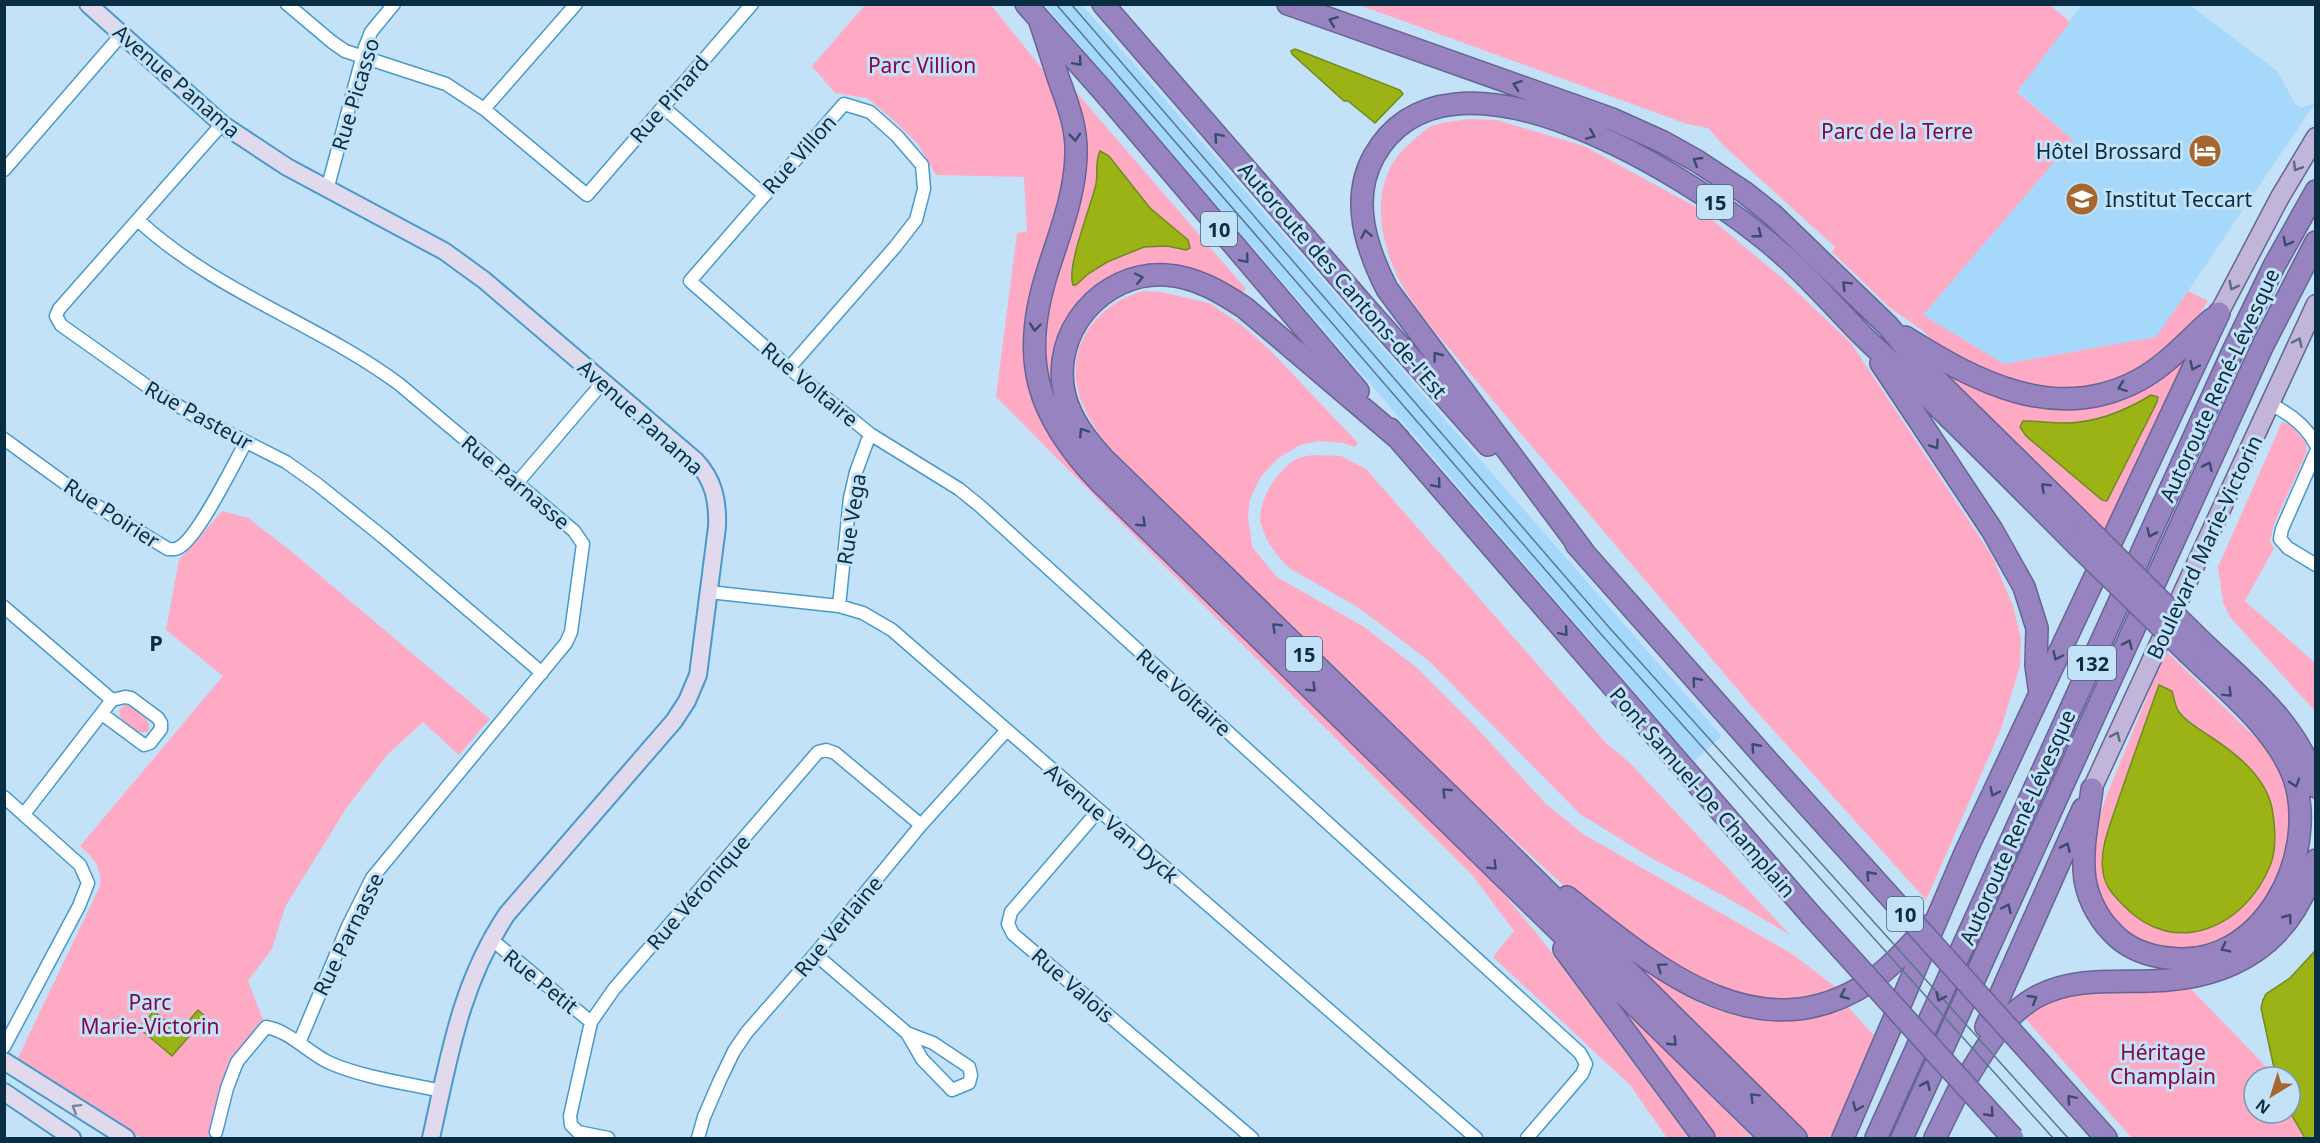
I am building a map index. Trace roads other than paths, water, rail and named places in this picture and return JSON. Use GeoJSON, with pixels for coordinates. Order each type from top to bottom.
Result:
{"type":"FeatureCollection","features":[{"type":"Feature","properties":{"kind":"highway","name":"Autoroute des Cantons-de-l'Est"},"geometry":{"type":"LineString","coordinates":[[1103,4],[1366,308],[1585,554]]}},
{"type":"Feature","properties":{"kind":"highway"},"geometry":{"type":"LineString","coordinates":[[1288,4],[1612,119],[1682,152],[1737,187],[1773,215],[1888,326],[1918,362],[2083,537],[2193,646],[2284,724],[2307,762],[2316,787]]}},
{"type":"Feature","properties":{"kind":"highway","name":"10"},"geometry":{"type":"LineString","coordinates":[[1033,12],[1122,113],[1399,439]]}},
{"type":"Feature","properties":{"kind":"highway"},"geometry":{"type":"LineString","coordinates":[[1033,12],[1071,110],[1076,147],[1072,192],[1044,283],[1035,326],[1036,372],[1051,419],[1072,451],[1100,482],[1771,1138]]}},
{"type":"Feature","properties":{"kind":"highway","name":"15"},"geometry":{"type":"LineString","coordinates":[[1585,554],[1387,289],[1373,262],[1366,241],[1363,220],[1362,199],[1365,179],[1371,162],[1381,145],[1402,124],[1440,105],[1481,102],[1526,111],[1611,143],[1689,185],[1738,219],[1807,276],[1862,335]]}},
{"type":"Feature","properties":{"kind":"highway","name":"Autoroute René-Lévesque"},"geometry":{"type":"LineString","coordinates":[[1876,1138],[2237,341],[2269,275],[2316,191]]}},
{"type":"Feature","properties":{"kind":"highway","name":"Autoroute René-Lévesque"},"geometry":{"type":"LineString","coordinates":[[1902,1138],[2259,355],[2316,242]]}},
{"type":"Feature","properties":{"kind":"highway","name":"15"},"geometry":{"type":"LineString","coordinates":[[1399,439],[1245,308],[1219,291],[1190,279],[1148,276],[1116,286],[1102,294],[1085,310],[1072,330],[1067,345],[1062,370],[1065,395],[1075,421],[1094,448],[1488,833]]}},
{"type":"Feature","properties":{"kind":"highway"},"geometry":{"type":"LineString","coordinates":[[1888,326],[1939,358],[1991,384],[2025,394],[2070,398],[2100,394],[2138,381],[2172,357],[2220,313]]}},
{"type":"Feature","properties":{"kind":"highway"},"geometry":{"type":"LineString","coordinates":[[1843,1138],[1936,917],[2220,313]]}},
{"type":"Feature","properties":{"kind":"highway"},"geometry":{"type":"LineString","coordinates":[[1862,335],[2083,537]]}},
{"type":"Feature","properties":{"kind":"highway"},"geometry":{"type":"LineString","coordinates":[[1862,335],[1997,537],[2024,587],[2037,628],[2036,665],[2040,694]]}},
{"type":"Feature","properties":{"kind":"highway","name":"Pont Samuel-De Champlain"},"geometry":{"type":"LineString","coordinates":[[1399,439],[1876,989],[2013,1138]]}},
{"type":"Feature","properties":{"kind":"highway","name":"10"},"geometry":{"type":"LineString","coordinates":[[1585,554],[1735,725],[2106,1138]]}},
{"type":"Feature","properties":{"kind":"highway"},"geometry":{"type":"LineString","coordinates":[[2092,789],[2084,854],[2088,889],[2094,907],[2103,922],[2128,945],[2150,955],[2166,958],[2203,956],[2240,940],[2256,927],[2274,906],[2289,880],[2299,850],[2301,815],[2294,779],[2282,754],[2267,733],[2193,646]]}},
{"type":"Feature","properties":{"kind":"highway"},"geometry":{"type":"LineString","coordinates":[[1935,1138],[1958,1093],[2092,789]]}},
{"type":"Feature","properties":{"kind":"highway"},"geometry":{"type":"LineString","coordinates":[[1488,833],[1602,925],[1664,969],[1710,995],[1753,1008],[1798,1009],[1823,1004],[1844,996],[1883,972],[1936,917]]}},
{"type":"Feature","properties":{"kind":"highway"},"geometry":{"type":"LineString","coordinates":[[1488,833],[1796,1138]]}},
{"type":"Feature","properties":{"kind":"highway"},"geometry":{"type":"LineString","coordinates":[[1958,1093],[2010,1016],[2027,1002],[2045,992],[2070,984],[2089,982],[2193,978],[2229,966],[2255,952],[2277,932],[2295,910],[2316,861]]}},
{"type":"Feature","properties":{"kind":"highway"},"geometry":{"type":"LineString","coordinates":[[1531,905],[1704,1138]]}},
{"type":"Feature","properties":{"kind":"main road"},"geometry":{"type":"LineString","coordinates":[[2220,313],[2280,197],[2316,137]]}},
{"type":"Feature","properties":{"kind":"main road","name":"Boulevard Marie-Victorin"},"geometry":{"type":"LineString","coordinates":[[2092,789],[2315,305]]}},
{"type":"Feature","properties":{"kind":"street","name":"Avenue Panama"},"geometry":{"type":"LineString","coordinates":[[88,4],[222,124],[287,167],[327,190],[444,251],[484,280],[683,449],[706,472],[718,505],[698,675],[687,701],[674,721],[507,915],[491,939],[468,989],[431,1138]]}},
{"type":"Feature","properties":{"kind":"street"},"geometry":{"type":"LineString","coordinates":[[287,4],[345,51],[446,84],[484,109],[576,4]]}},
{"type":"Feature","properties":{"kind":"street","name":"Rue Picasso"},"geometry":{"type":"LineString","coordinates":[[327,190],[362,56],[371,32],[394,4]]}},
{"type":"Feature","properties":{"kind":"street","name":"Rue Pinard"},"geometry":{"type":"LineString","coordinates":[[484,109],[587,195],[752,4]]}},
{"type":"Feature","properties":{"kind":"street"},"geometry":{"type":"LineString","coordinates":[[4,170],[122,34]]}},
{"type":"Feature","properties":{"kind":"street","name":"Rue Villon"},"geometry":{"type":"LineString","coordinates":[[690,280],[844,104],[870,112],[897,136],[922,165],[924,189],[916,220],[789,368]]}},
{"type":"Feature","properties":{"kind":"street"},"geometry":{"type":"LineString","coordinates":[[663,107],[763,194]]}},
{"type":"Feature","properties":{"kind":"street","name":"Rue Pasteur"},"geometry":{"type":"LineString","coordinates":[[222,124],[139,221],[59,309],[56,316],[61,325],[120,369],[195,416],[286,462],[317,484],[383,537],[542,673]]}},
{"type":"Feature","properties":{"kind":"street","name":"Rue Parnasse"},"geometry":{"type":"LineString","coordinates":[[139,221],[186,258],[251,299],[372,364],[574,531],[583,544],[571,632],[566,643],[372,878],[348,926],[299,1042]]}},
{"type":"Feature","properties":{"kind":"street","name":"Rue Voltaire"},"geometry":{"type":"LineString","coordinates":[[690,280],[789,368],[870,434],[959,489],[980,506],[1580,1053],[1586,1064],[1582,1074],[1527,1138]]}},
{"type":"Feature","properties":{"kind":"street"},"geometry":{"type":"LineString","coordinates":[[517,483],[604,381]]}},
{"type":"Feature","properties":{"kind":"street"},"geometry":{"type":"LineString","coordinates":[[2270,404],[2296,420],[2307,430],[2316,445]]}},
{"type":"Feature","properties":{"kind":"street","name":"Rue Vega"},"geometry":{"type":"LineString","coordinates":[[839,606],[850,498],[856,472],[870,434]]}},
{"type":"Feature","properties":{"kind":"street","name":"Rue Poirier"},"geometry":{"type":"LineString","coordinates":[[4,439],[93,503],[168,549],[178,548],[190,536],[206,513],[246,442]]}},
{"type":"Feature","properties":{"kind":"street"},"geometry":{"type":"LineString","coordinates":[[2316,452],[2280,535],[2280,539],[2288,548],[2316,565]]}},
{"type":"Feature","properties":{"kind":"street","name":"Avenue Van Dyck"},"geometry":{"type":"LineString","coordinates":[[709,592],[839,606],[863,613],[892,630],[1476,1138]]}},
{"type":"Feature","properties":{"kind":"street"},"geometry":{"type":"LineString","coordinates":[[4,608],[112,700]]}},
{"type":"Feature","properties":{"kind":"street"},"geometry":{"type":"LineString","coordinates":[[24,814],[112,700],[131,698],[158,718],[161,723],[160,729],[150,743],[144,745],[102,714]]}},
{"type":"Feature","properties":{"kind":"street","name":"Rue Verlaine"},"geometry":{"type":"LineString","coordinates":[[698,1138],[704,1116],[734,1051],[747,1032],[815,954],[921,825],[1006,731]]}},
{"type":"Feature","properties":{"kind":"street","name":"Rue Véronique"},"geometry":{"type":"LineString","coordinates":[[608,1138],[578,1132],[571,1125],[570,1116],[591,1022],[614,989],[819,752],[826,750],[836,753],[921,825]]}},
{"type":"Feature","properties":{"kind":"street"},"geometry":{"type":"LineString","coordinates":[[4,797],[80,865],[88,883],[79,906],[11,1038],[4,1047]]}},
{"type":"Feature","properties":{"kind":"street","name":"Rue Valois"},"geometry":{"type":"LineString","coordinates":[[1098,811],[1011,912],[1008,924],[1013,934],[1252,1138]]}},
{"type":"Feature","properties":{"kind":"street","name":"Rue Petit"},"geometry":{"type":"LineString","coordinates":[[491,939],[591,1022]]}},
{"type":"Feature","properties":{"kind":"street"},"geometry":{"type":"LineString","coordinates":[[815,954],[908,1033],[933,1043],[969,1066],[971,1075],[969,1083],[952,1090],[922,1059],[908,1033]]}},
{"type":"Feature","properties":{"kind":"street"},"geometry":{"type":"LineString","coordinates":[[216,1132],[227,1088],[237,1062],[266,1027],[273,1028],[299,1042],[329,1062],[354,1072],[442,1091]]}},
{"type":"Feature","properties":{"kind":"street"},"geometry":{"type":"LineString","coordinates":[[4,1061],[126,1138]]}},
{"type":"Feature","properties":{"kind":"street"},"geometry":{"type":"LineString","coordinates":[[4,1092],[72,1138]]}},
{"type":"Feature","properties":{"kind":"tram line"},"geometry":{"type":"LineString","coordinates":[[1056,4],[1600,633],[2053,1138]]}},
{"type":"Feature","properties":{"kind":"tram line"},"geometry":{"type":"LineString","coordinates":[[1071,4],[1607,625],[2068,1138]]}},
{"type":"Feature","properties":{"kind":"place","name":"Hôtel Brossard"},"geometry":{"type":"Point","coordinates":[2205,151]}},
{"type":"Feature","properties":{"kind":"place","name":"Institut Teccart"},"geometry":{"type":"Point","coordinates":[2082,199]}},
{"type":"Feature","properties":{"kind":"district","name":"P"},"geometry":{"type":"Point","coordinates":[156,642]}},
{"type":"Feature","properties":{"kind":"park label","name":"Parc Villion"},"geometry":{"type":"Point","coordinates":[922,65]}},
{"type":"Feature","properties":{"kind":"park label","name":"Parc de la Terre"},"geometry":{"type":"Point","coordinates":[1897,131]}},
{"type":"Feature","properties":{"kind":"park label","name":"Parc Marie-Victorin"},"geometry":{"type":"Point","coordinates":[150,1014]}},
{"type":"Feature","properties":{"kind":"park label","name":"Héritage Champlain"},"geometry":{"type":"Point","coordinates":[2163,1064]}}]}
